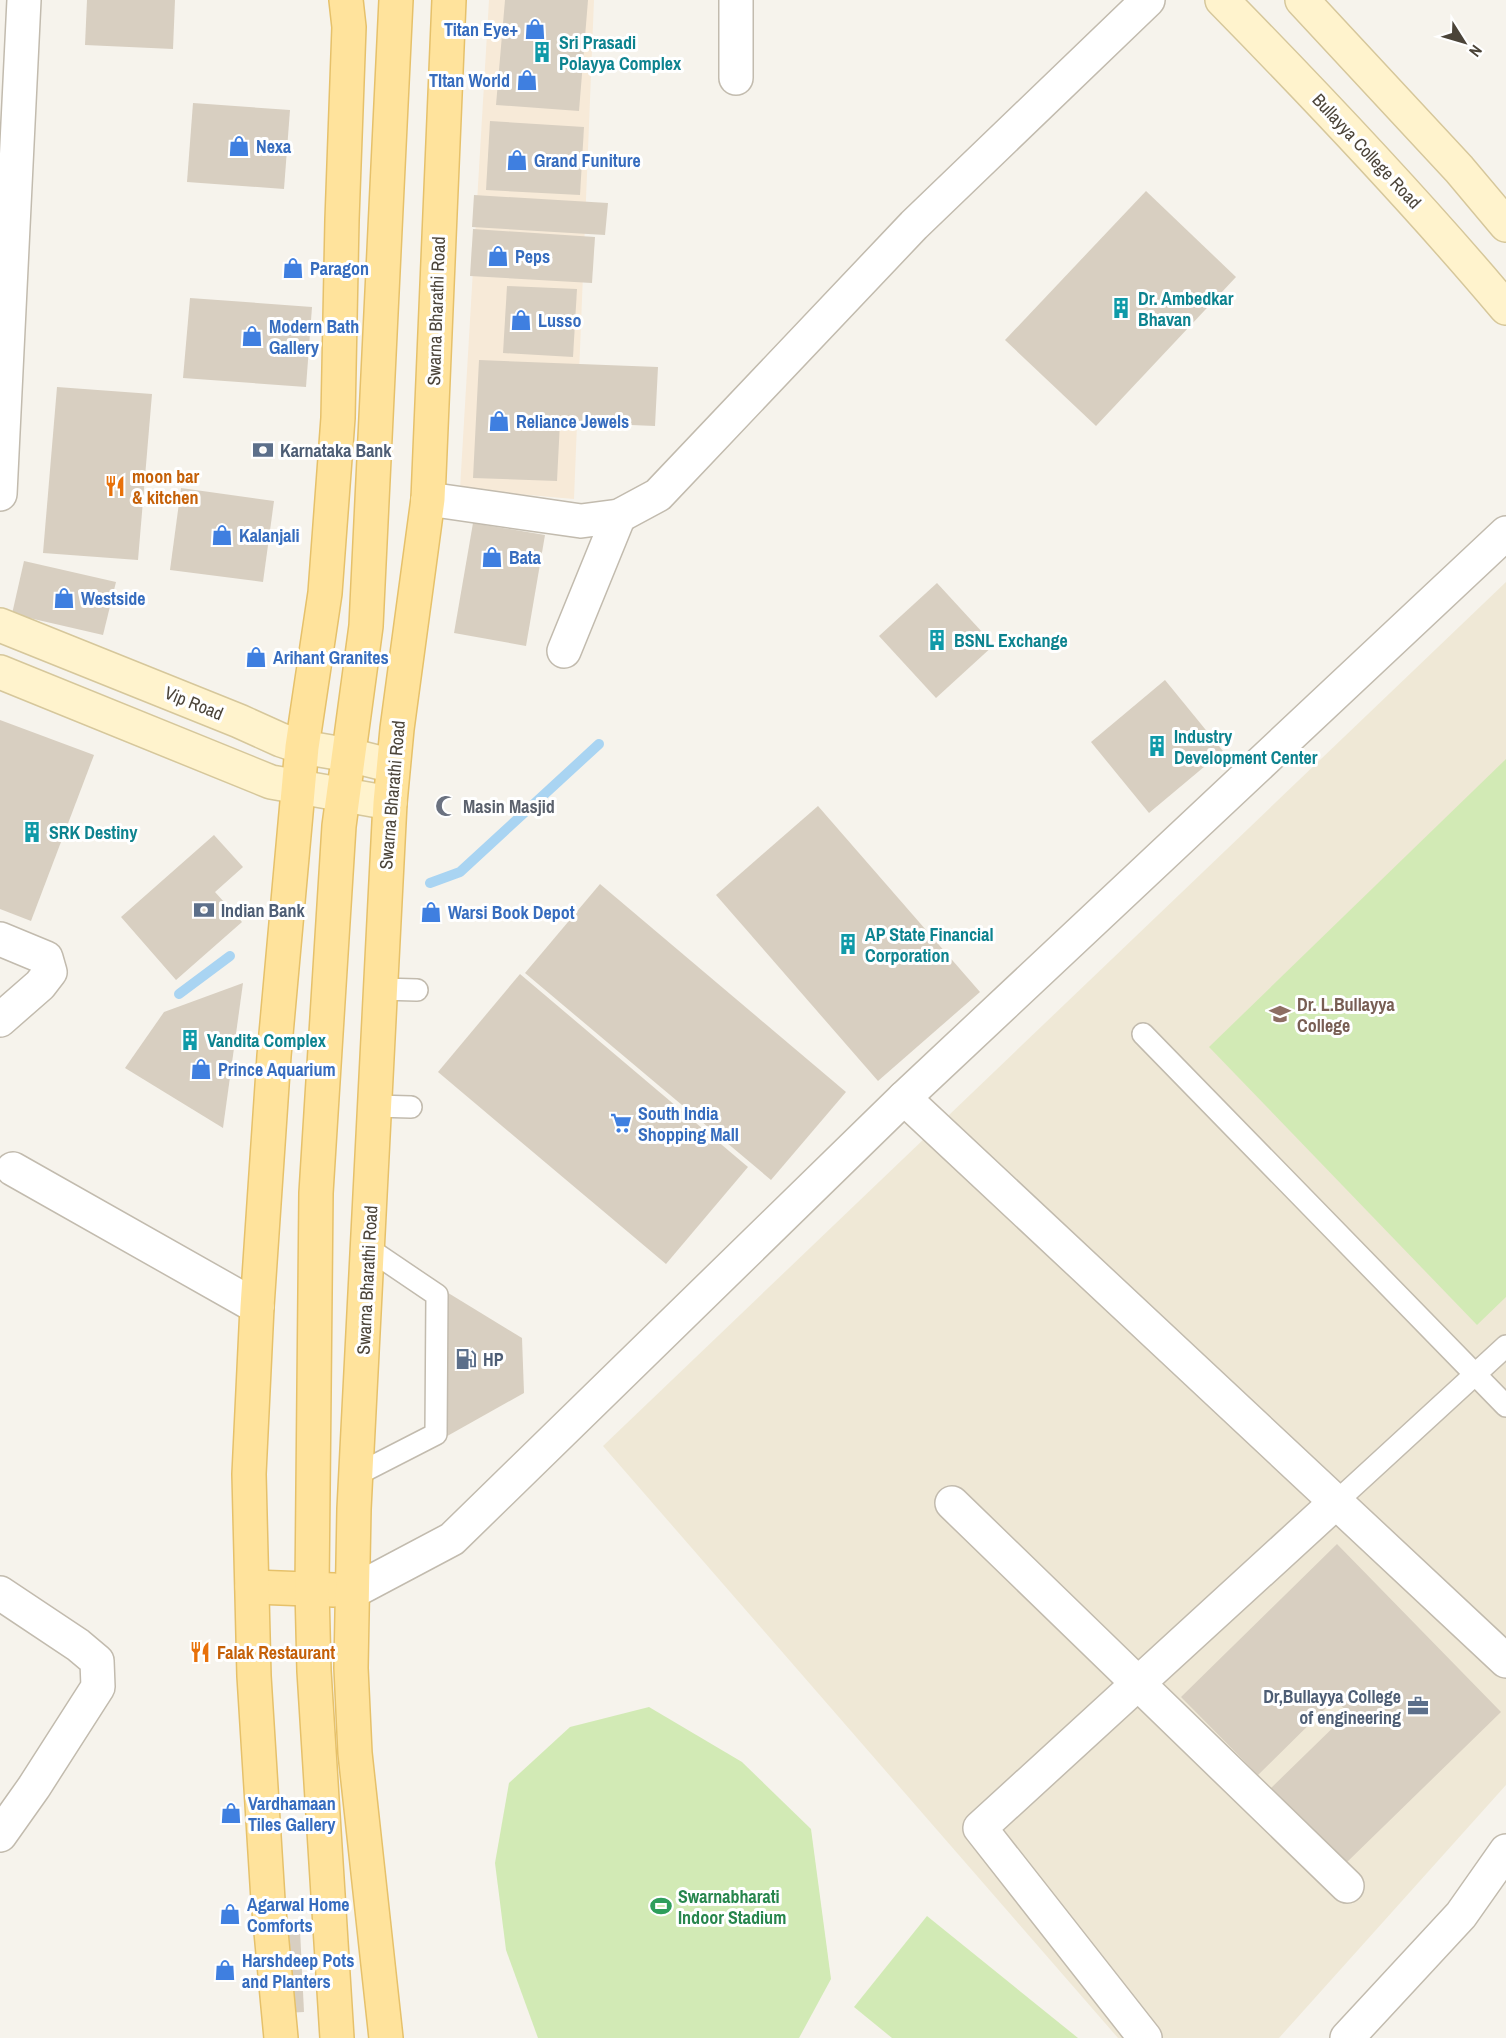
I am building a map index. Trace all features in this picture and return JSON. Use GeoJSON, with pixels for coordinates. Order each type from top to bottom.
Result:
{"type":"FeatureCollection","features":[{"type":"Feature","properties":{"kind":"main road"},"geometry":{"type":"LineString","coordinates":[[281,2038],[268,1900],[254,1668],[249,1474],[257,1307],[274,1056],[302,747],[325,593],[338,418],[349,27],[346,0]]}},
{"type":"Feature","properties":{"kind":"main road"},"geometry":{"type":"LineString","coordinates":[[337,2038],[314,1671],[312,1589],[316,1194],[339,826],[366,626],[396,0]]}},
{"type":"Feature","properties":{"kind":"main road","name":"Swarna Bharathi Road"},"geometry":{"type":"LineString","coordinates":[[386,2038],[355,1753],[351,1668],[356,1475],[390,803],[428,499],[449,0]]}},
{"type":"Feature","properties":{"kind":"main road","name":"Bullayya College Road"},"geometry":{"type":"LineString","coordinates":[[1222,0],[1415,202],[1506,308]]}},
{"type":"Feature","properties":{"kind":"main road"},"geometry":{"type":"LineString","coordinates":[[1302,0],[1459,169],[1506,225]]}},
{"type":"Feature","properties":{"kind":"main road","name":"Vip Road"},"geometry":{"type":"LineString","coordinates":[[0,625],[281,740],[302,747],[393,766]]}},
{"type":"Feature","properties":{"kind":"main road"},"geometry":{"type":"LineString","coordinates":[[0,672],[271,782],[390,803]]}},
{"type":"Feature","properties":{"kind":"main road"},"geometry":{"type":"LineString","coordinates":[[252,1587],[354,1591]]}},
{"type":"Feature","properties":{"kind":"street"},"geometry":{"type":"LineString","coordinates":[[0,494],[7,215],[24,0]]}},
{"type":"Feature","properties":{"kind":"street"},"geometry":{"type":"LineString","coordinates":[[736,0],[736,78]]}},
{"type":"Feature","properties":{"kind":"street"},"geometry":{"type":"LineString","coordinates":[[428,499],[581,521],[619,516],[658,495],[914,225],[1148,0]]}},
{"type":"Feature","properties":{"kind":"street"},"geometry":{"type":"LineString","coordinates":[[564,651],[619,516]]}},
{"type":"Feature","properties":{"kind":"street"},"geometry":{"type":"LineString","coordinates":[[354,1591],[452,1539],[904,1098],[1506,533]]}},
{"type":"Feature","properties":{"kind":"street"},"geometry":{"type":"LineString","coordinates":[[0,939],[46,958],[50,972],[40,985],[0,1020]]}},
{"type":"Feature","properties":{"kind":"street"},"geometry":{"type":"LineString","coordinates":[[904,1098],[1506,1661]]}},
{"type":"Feature","properties":{"kind":"street"},"geometry":{"type":"LineString","coordinates":[[13,1169],[257,1307]]}},
{"type":"Feature","properties":{"kind":"street"},"geometry":{"type":"LineString","coordinates":[[952,1503],[1347,1886]]}},
{"type":"Feature","properties":{"kind":"street"},"geometry":{"type":"LineString","coordinates":[[1145,2038],[980,1828],[1335,1503]]}},
{"type":"Feature","properties":{"kind":"street"},"geometry":{"type":"LineString","coordinates":[[0,1593],[78,1645],[97,1661],[98,1687],[34,1787],[0,1835]]}},
{"type":"Feature","properties":{"kind":"street"},"geometry":{"type":"LineString","coordinates":[[1347,2038],[1461,1915],[1506,1851]]}},
{"type":"Feature","properties":{"kind":"lane"},"geometry":{"type":"LineString","coordinates":[[381,989],[417,990]]}},
{"type":"Feature","properties":{"kind":"lane"},"geometry":{"type":"LineString","coordinates":[[1143,1034],[1506,1406]]}},
{"type":"Feature","properties":{"kind":"lane"},"geometry":{"type":"LineString","coordinates":[[375,1106],[411,1107]]}},
{"type":"Feature","properties":{"kind":"lane"},"geometry":{"type":"LineString","coordinates":[[356,1475],[436,1434],[437,1295],[369,1249]]}},
{"type":"Feature","properties":{"kind":"lane"},"geometry":{"type":"LineString","coordinates":[[1335,1503],[1506,1346]]}},
{"type":"Feature","properties":{"kind":"shaded area"},"geometry":{"type":"Polygon","coordinates":[[[489,0],[594,0],[574,499],[460,489],[489,0]]]}},
{"type":"Feature","properties":{"kind":"shaded area","name":"Dr. L.Bullayya College"},"geometry":{"type":"Polygon","coordinates":[[[1506,582],[1506,1785],[1279,2038],[1118,2038],[603,1446],[1506,582]]]}},
{"type":"Feature","properties":{"kind":"green space"},"geometry":{"type":"Polygon","coordinates":[[[1506,759],[1506,1297],[1477,1325],[1209,1047],[1506,759]]]}},
{"type":"Feature","properties":{"kind":"green space","name":"Swarnabharati Indoor Stadium"},"geometry":{"type":"Polygon","coordinates":[[[649,1707],[742,1762],[811,1829],[831,1979],[799,2038],[538,2038],[506,1950],[495,1863],[509,1783],[570,1727],[649,1707]]]}},
{"type":"Feature","properties":{"kind":"green space"},"geometry":{"type":"Polygon","coordinates":[[[927,1916],[1078,2038],[892,2038],[854,2007],[927,1916]]]}},
{"type":"Feature","properties":{"kind":"building"},"geometry":{"type":"Polygon","coordinates":[[[87,0],[175,0],[173,49],[85,45],[87,0]]]}},
{"type":"Feature","properties":{"kind":"building","name":"Sri Prasadi Polayya Complex"},"geometry":{"type":"Polygon","coordinates":[[[505,0],[588,0],[579,111],[496,105],[505,0]]]}},
{"type":"Feature","properties":{"kind":"building","name":"Nexa"},"geometry":{"type":"Polygon","coordinates":[[[193,103],[290,110],[284,189],[187,182],[193,103]]]}},
{"type":"Feature","properties":{"kind":"building"},"geometry":{"type":"Polygon","coordinates":[[[490,121],[584,127],[580,195],[486,190],[490,121]]]}},
{"type":"Feature","properties":{"kind":"building","name":"Dr. Ambedkar Bhavan"},"geometry":{"type":"Polygon","coordinates":[[[1146,191],[1236,277],[1096,426],[1005,340],[1146,191]]]}},
{"type":"Feature","properties":{"kind":"building"},"geometry":{"type":"Polygon","coordinates":[[[474,195],[608,203],[605,235],[472,227],[474,195]]]}},
{"type":"Feature","properties":{"kind":"building"},"geometry":{"type":"Polygon","coordinates":[[[473,229],[595,237],[592,283],[470,276],[473,229]]]}},
{"type":"Feature","properties":{"kind":"building"},"geometry":{"type":"Polygon","coordinates":[[[507,286],[577,289],[573,357],[503,353],[507,286]]]}},
{"type":"Feature","properties":{"kind":"building"},"geometry":{"type":"Polygon","coordinates":[[[190,298],[312,307],[306,387],[183,378],[190,298]]]}},
{"type":"Feature","properties":{"kind":"building"},"geometry":{"type":"Polygon","coordinates":[[[479,360],[658,367],[655,426],[560,422],[557,481],[473,478],[479,360]]]}},
{"type":"Feature","properties":{"kind":"building"},"geometry":{"type":"Polygon","coordinates":[[[57,387],[152,394],[138,560],[43,553],[57,387]]]}},
{"type":"Feature","properties":{"kind":"building","name":"Kalanjali"},"geometry":{"type":"Polygon","coordinates":[[[181,488],[274,501],[263,582],[170,570],[181,488]]]}},
{"type":"Feature","properties":{"kind":"building"},"geometry":{"type":"Polygon","coordinates":[[[473,523],[545,535],[526,646],[454,633],[473,523]]]}},
{"type":"Feature","properties":{"kind":"building","name":"Westside"},"geometry":{"type":"Polygon","coordinates":[[[24,561],[116,582],[103,635],[12,614],[24,561]]]}},
{"type":"Feature","properties":{"kind":"building","name":"BSNL Exchange"},"geometry":{"type":"Polygon","coordinates":[[[937,583],[994,645],[936,698],[879,636],[937,583]]]}},
{"type":"Feature","properties":{"kind":"building","name":"Industry Development Center"},"geometry":{"type":"Polygon","coordinates":[[[1165,680],[1223,751],[1149,813],[1091,742],[1165,680]]]}},
{"type":"Feature","properties":{"kind":"building","name":"SRK Destiny"},"geometry":{"type":"Polygon","coordinates":[[[0,720],[94,755],[31,921],[0,909],[0,720]]]}},
{"type":"Feature","properties":{"kind":"building","name":"AP State Financial Corporation"},"geometry":{"type":"Polygon","coordinates":[[[818,806],[980,992],[878,1081],[716,895],[818,806]]]}},
{"type":"Feature","properties":{"kind":"building"},"geometry":{"type":"Polygon","coordinates":[[[214,835],[243,867],[215,892],[242,922],[176,980],[121,917],[214,835]]]}},
{"type":"Feature","properties":{"kind":"building"},"geometry":{"type":"Polygon","coordinates":[[[600,884],[846,1092],[771,1180],[525,973],[600,884]]]}},
{"type":"Feature","properties":{"kind":"building"},"geometry":{"type":"Polygon","coordinates":[[[520,974],[748,1167],[666,1264],[438,1072],[520,974]]]}},
{"type":"Feature","properties":{"kind":"building","name":"Vandita Complex"},"geometry":{"type":"Polygon","coordinates":[[[243,983],[223,1128],[125,1068],[164,1012],[243,983]]]}},
{"type":"Feature","properties":{"kind":"building"},"geometry":{"type":"Polygon","coordinates":[[[427,1280],[522,1338],[524,1393],[426,1448],[427,1280]]]}},
{"type":"Feature","properties":{"kind":"building","name":"Dr,Bullayya College of engineering"},"geometry":{"type":"Polygon","coordinates":[[[1337,1544],[1501,1712],[1344,1865],[1270,1789],[1348,1713],[1335,1699],[1258,1775],[1181,1697],[1337,1544]]]}},
{"type":"Feature","properties":{"kind":"building"},"geometry":{"type":"Polygon","coordinates":[[[300,1930],[304,2012],[285,2013],[281,1931],[300,1930]]]}},
{"type":"Feature","properties":{"kind":"waterway"},"geometry":{"type":"LineString","coordinates":[[430,883],[460,872],[599,744]]}},
{"type":"Feature","properties":{"kind":"waterway"},"geometry":{"type":"LineString","coordinates":[[179,994],[230,956]]}},
{"type":"Feature","properties":{"kind":"place","name":"Titan Eye+"},"geometry":{"type":"Point","coordinates":[535,29]}},
{"type":"Feature","properties":{"kind":"place","name":"Sri Prasadi Polayya Complex"},"geometry":{"type":"Point","coordinates":[542,52]}},
{"type":"Feature","properties":{"kind":"place","name":"TItan World"},"geometry":{"type":"Point","coordinates":[527,80]}},
{"type":"Feature","properties":{"kind":"place","name":"Nexa"},"geometry":{"type":"Point","coordinates":[239,146]}},
{"type":"Feature","properties":{"kind":"place","name":"Grand Funiture"},"geometry":{"type":"Point","coordinates":[517,160]}},
{"type":"Feature","properties":{"kind":"place","name":"Peps"},"geometry":{"type":"Point","coordinates":[498,256]}},
{"type":"Feature","properties":{"kind":"place","name":"Paragon"},"geometry":{"type":"Point","coordinates":[293,268]}},
{"type":"Feature","properties":{"kind":"place","name":"Dr. Ambedkar Bhavan"},"geometry":{"type":"Point","coordinates":[1121,308]}},
{"type":"Feature","properties":{"kind":"place","name":"Lusso"},"geometry":{"type":"Point","coordinates":[521,320]}},
{"type":"Feature","properties":{"kind":"place","name":"Modern Bath Gallery"},"geometry":{"type":"Point","coordinates":[252,336]}},
{"type":"Feature","properties":{"kind":"place","name":"Reliance Jewels"},"geometry":{"type":"Point","coordinates":[499,421]}},
{"type":"Feature","properties":{"kind":"place","name":"Karnataka Bank"},"geometry":{"type":"Point","coordinates":[263,450]}},
{"type":"Feature","properties":{"kind":"place","name":"moon bar & kitchen"},"geometry":{"type":"Point","coordinates":[115,486]}},
{"type":"Feature","properties":{"kind":"place","name":"Kalanjali"},"geometry":{"type":"Point","coordinates":[222,535]}},
{"type":"Feature","properties":{"kind":"place","name":"Bata"},"geometry":{"type":"Point","coordinates":[492,557]}},
{"type":"Feature","properties":{"kind":"place","name":"Westside"},"geometry":{"type":"Point","coordinates":[64,598]}},
{"type":"Feature","properties":{"kind":"place","name":"BSNL Exchange"},"geometry":{"type":"Point","coordinates":[937,640]}},
{"type":"Feature","properties":{"kind":"place","name":"Arihant Granites"},"geometry":{"type":"Point","coordinates":[256,657]}},
{"type":"Feature","properties":{"kind":"place","name":"Industry Development Center"},"geometry":{"type":"Point","coordinates":[1157,746]}},
{"type":"Feature","properties":{"kind":"place","name":"Masin Masjid"},"geometry":{"type":"Point","coordinates":[446,806]}},
{"type":"Feature","properties":{"kind":"place","name":"SRK Destiny"},"geometry":{"type":"Point","coordinates":[32,832]}},
{"type":"Feature","properties":{"kind":"place","name":"Indian Bank"},"geometry":{"type":"Point","coordinates":[204,910]}},
{"type":"Feature","properties":{"kind":"place","name":"Warsi Book Depot"},"geometry":{"type":"Point","coordinates":[431,912]}},
{"type":"Feature","properties":{"kind":"place","name":"AP State Financial Corporation"},"geometry":{"type":"Point","coordinates":[848,944]}},
{"type":"Feature","properties":{"kind":"place","name":"Dr. L.Bullayya College"},"geometry":{"type":"Point","coordinates":[1280,1014]}},
{"type":"Feature","properties":{"kind":"place","name":"Vandita Complex"},"geometry":{"type":"Point","coordinates":[190,1040]}},
{"type":"Feature","properties":{"kind":"place","name":"Prince Aquarium"},"geometry":{"type":"Point","coordinates":[201,1069]}},
{"type":"Feature","properties":{"kind":"place","name":"South India Shopping Mall"},"geometry":{"type":"Point","coordinates":[621,1123]}},
{"type":"Feature","properties":{"kind":"place","name":"HP"},"geometry":{"type":"Point","coordinates":[466,1359]}},
{"type":"Feature","properties":{"kind":"place","name":"Falak Restaurant"},"geometry":{"type":"Point","coordinates":[200,1652]}},
{"type":"Feature","properties":{"kind":"place","name":"Dr,Bullayya College of engineering"},"geometry":{"type":"Point","coordinates":[1418,1706]}},
{"type":"Feature","properties":{"kind":"place","name":"Vardhamaan Tiles Gallery"},"geometry":{"type":"Point","coordinates":[231,1813]}},
{"type":"Feature","properties":{"kind":"place","name":"Swarnabharati Indoor Stadium"},"geometry":{"type":"Point","coordinates":[661,1906]}},
{"type":"Feature","properties":{"kind":"place","name":"Agarwal Home Comforts"},"geometry":{"type":"Point","coordinates":[230,1914]}},
{"type":"Feature","properties":{"kind":"place","name":"Harshdeep Pots and Planters"},"geometry":{"type":"Point","coordinates":[225,1970]}}]}
